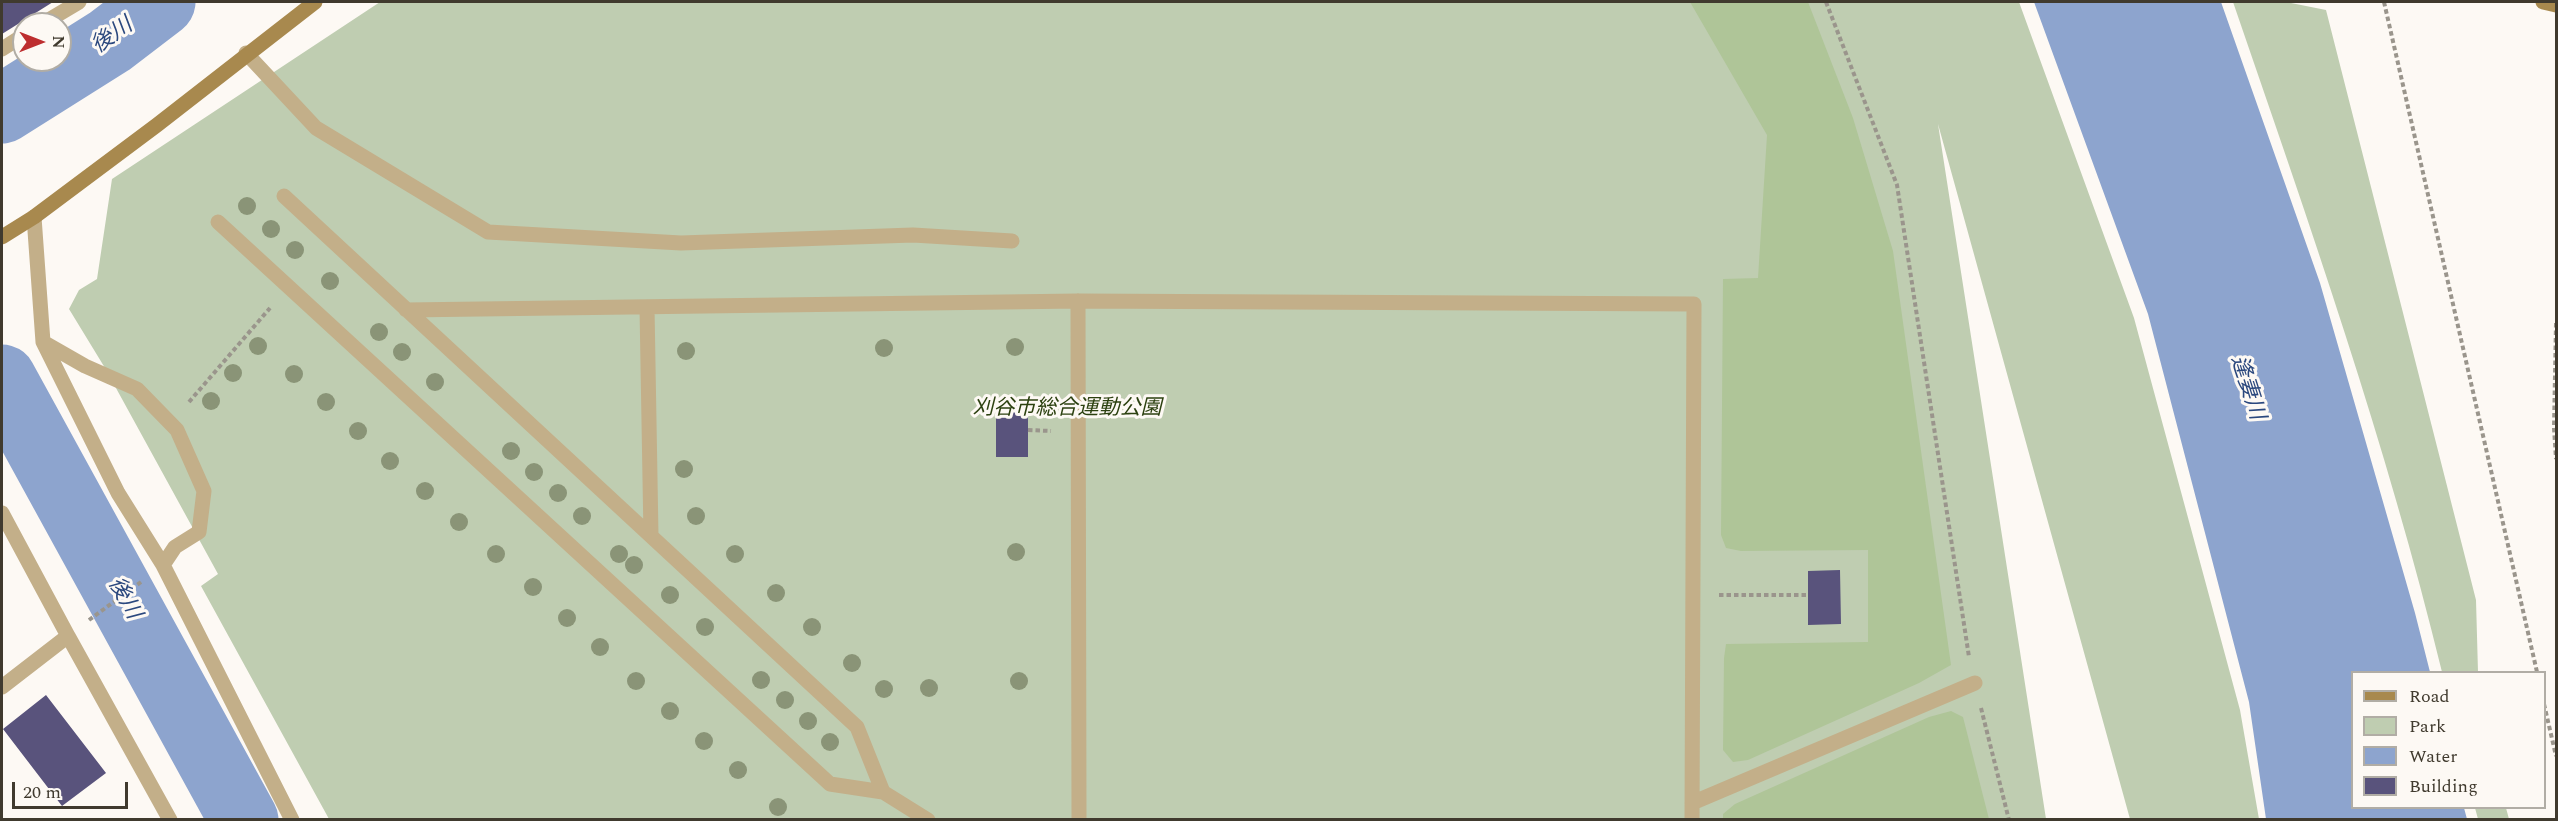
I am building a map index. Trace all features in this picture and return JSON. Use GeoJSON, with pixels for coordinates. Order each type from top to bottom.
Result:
{"type":"FeatureCollection","features":[{"type":"Feature","properties":{"kind":"street"},"geometry":{"type":"LineString","coordinates":[[62,12],[79,2]]}},
{"type":"Feature","properties":{"kind":"street"},"geometry":{"type":"LineString","coordinates":[[2,237],[34,217],[157,125],[246,53],[315,2]]}},
{"type":"Feature","properties":{"kind":"street"},"geometry":{"type":"LineString","coordinates":[[2543,2],[2556,5]]}},
{"type":"Feature","properties":{"kind":"street"},"geometry":{"type":"LineString","coordinates":[[246,53],[316,128],[488,232],[681,243],[913,235],[1012,241]]}},
{"type":"Feature","properties":{"kind":"street"},"geometry":{"type":"LineString","coordinates":[[284,196],[857,727],[883,792]]}},
{"type":"Feature","properties":{"kind":"street"},"geometry":{"type":"LineString","coordinates":[[34,217],[43,342],[118,493],[163,565],[292,819]]}},
{"type":"Feature","properties":{"kind":"street"},"geometry":{"type":"LineString","coordinates":[[218,222],[830,784],[883,792],[928,819]]}},
{"type":"Feature","properties":{"kind":"street"},"geometry":{"type":"LineString","coordinates":[[406,310],[1078,301],[1694,304],[1692,819]]}},
{"type":"Feature","properties":{"kind":"street"},"geometry":{"type":"LineString","coordinates":[[1078,301],[1079,819]]}},
{"type":"Feature","properties":{"kind":"street"},"geometry":{"type":"LineString","coordinates":[[647,307],[651,536]]}},
{"type":"Feature","properties":{"kind":"street"},"geometry":{"type":"LineString","coordinates":[[43,342],[85,366],[136,389],[177,430],[204,491],[199,532],[175,548],[163,565]]}},
{"type":"Feature","properties":{"kind":"street"},"geometry":{"type":"LineString","coordinates":[[2,513],[170,819]]}},
{"type":"Feature","properties":{"kind":"street"},"geometry":{"type":"LineString","coordinates":[[2,687],[68,636]]}},
{"type":"Feature","properties":{"kind":"street"},"geometry":{"type":"LineString","coordinates":[[1692,803],[1975,683]]}},
{"type":"Feature","properties":{"kind":"path"},"geometry":{"type":"LineString","coordinates":[[1826,2],[1897,185],[1975,683],[2009,819]]}},
{"type":"Feature","properties":{"kind":"path"},"geometry":{"type":"LineString","coordinates":[[2384,2],[2537,671]]}},
{"type":"Feature","properties":{"kind":"path"},"geometry":{"type":"LineString","coordinates":[[184,408],[288,287]]}},
{"type":"Feature","properties":{"kind":"path"},"geometry":{"type":"LineString","coordinates":[[2556,323],[2554,428],[2556,459]]}},
{"type":"Feature","properties":{"kind":"path"},"geometry":{"type":"LineString","coordinates":[[68,636],[163,565]]}},
{"type":"Feature","properties":{"kind":"path"},"geometry":{"type":"LineString","coordinates":[[1693,595],[1808,595]]}},
{"type":"Feature","properties":{"kind":"path"},"geometry":{"type":"LineString","coordinates":[[2546,713],[2556,756]]}},
{"type":"Feature","properties":{"kind":"green space","name":"刈谷市総合運動公園"},"geometry":{"type":"Polygon","coordinates":[[[380,2],[2019,2],[2134,318],[2240,710],[2259,819],[2130,819],[1938,124],[2046,819],[329,819],[201,586],[218,574],[105,368],[69,309],[79,290],[97,279],[112,179],[380,2]]]}},
{"type":"Feature","properties":{"kind":"green space"},"geometry":{"type":"Polygon","coordinates":[[[1690,2],[1808,2],[1853,118],[1893,251],[1951,665],[1919,683],[1748,760],[1733,762],[1723,750],[1726,644],[1868,642],[1868,550],[1741,551],[1726,548],[1721,535],[1723,279],[1758,278],[1767,135],[1690,2]]]}},
{"type":"Feature","properties":{"kind":"green space"},"geometry":{"type":"Polygon","coordinates":[[[2233,2],[2286,2],[2326,10],[2476,600],[2478,671],[2442,671],[2397,503],[2318,251],[2233,2]]]}},
{"type":"Feature","properties":{"kind":"green space"},"geometry":{"type":"Polygon","coordinates":[[[1951,711],[1963,717],[1989,819],[1723,819],[1723,814],[1735,804],[1929,717],[1951,711]]]}},
{"type":"Feature","properties":{"kind":"green space"},"geometry":{"type":"Polygon","coordinates":[[[2475,809],[2506,809],[2509,819],[2478,819],[2475,809]]]}},
{"type":"Feature","properties":{"kind":"water","name":"逢妻川"},"geometry":{"type":"Polygon","coordinates":[[[2034,2],[2221,2],[2320,283],[2430,671],[2351,671],[2351,809],[2464,809],[2467,819],[2266,819],[2249,702],[2148,314],[2034,2]]]}},
{"type":"Feature","properties":{"kind":"building"},"geometry":{"type":"Polygon","coordinates":[[[2,2],[53,2],[37,12],[12,12],[12,28],[2,34],[2,2]]]}},
{"type":"Feature","properties":{"kind":"building"},"geometry":{"type":"Polygon","coordinates":[[[996,401],[1028,401],[1028,457],[996,457],[996,401]]]}},
{"type":"Feature","properties":{"kind":"building"},"geometry":{"type":"Polygon","coordinates":[[[1840,570],[1841,624],[1808,625],[1808,571],[1840,570]]]}},
{"type":"Feature","properties":{"kind":"building"},"geometry":{"type":"Polygon","coordinates":[[[46,695],[106,773],[62,806],[3,729],[46,695]]]}},
{"type":"Feature","properties":{"kind":"waterway","name":"後川"},"geometry":{"type":"LineString","coordinates":[[2,109],[110,41],[161,2]]}},
{"type":"Feature","properties":{"kind":"waterway","name":"後川"},"geometry":{"type":"LineString","coordinates":[[2,379],[244,820]]}}]}
